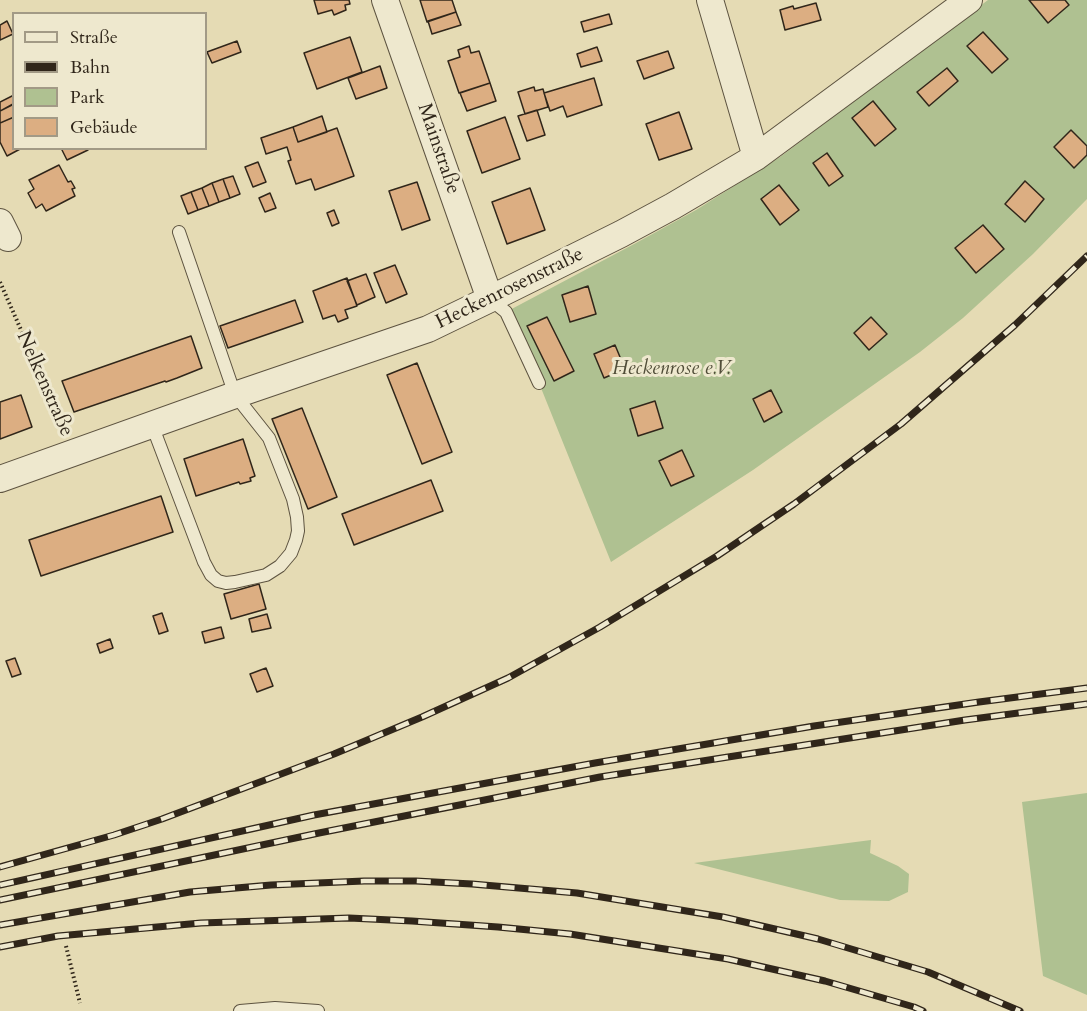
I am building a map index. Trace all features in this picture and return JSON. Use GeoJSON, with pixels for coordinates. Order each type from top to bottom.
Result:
{"type":"FeatureCollection","features":[{"type":"Feature","properties":{"kind":"street","name":"Mainstraße"},"geometry":{"type":"LineString","coordinates":[[385,0],[490,299]]}},
{"type":"Feature","properties":{"kind":"street"},"geometry":{"type":"LineString","coordinates":[[710,0],[756,157]]}},
{"type":"Feature","properties":{"kind":"street","name":"Heckenrosenstraße"},"geometry":{"type":"LineString","coordinates":[[0,479],[428,329],[490,299],[621,234],[756,157],[969,0]]}},
{"type":"Feature","properties":{"kind":"lane"},"geometry":{"type":"LineString","coordinates":[[152,425],[211,575],[226,583],[248,580],[280,566],[291,553],[298,531],[293,499],[268,438],[235,395],[179,232]]}},
{"type":"Feature","properties":{"kind":"lane"},"geometry":{"type":"LineString","coordinates":[[490,299],[506,312],[539,383]]}},
{"type":"Feature","properties":{"kind":"lane"},"geometry":{"type":"LineString","coordinates":[[240,1011],[275,1008],[318,1011]]}},
{"type":"Feature","properties":{"kind":"path","name":"Nelkenstraße"},"geometry":{"type":"LineString","coordinates":[[0,282],[74,452]]}},
{"type":"Feature","properties":{"kind":"path"},"geometry":{"type":"LineString","coordinates":[[66,946],[80,1003]]}},
{"type":"Feature","properties":{"kind":"green space","name":"Heckenrose e.V."},"geometry":{"type":"Polygon","coordinates":[[[988,0],[1087,0],[1087,199],[1033,254],[963,318],[920,352],[753,470],[611,562],[539,383],[506,312],[696,210],[780,157],[988,0]]]}},
{"type":"Feature","properties":{"kind":"green space"},"geometry":{"type":"Polygon","coordinates":[[[1087,793],[1087,995],[1043,976],[1022,802],[1087,793]]]}},
{"type":"Feature","properties":{"kind":"green space"},"geometry":{"type":"Polygon","coordinates":[[[871,840],[870,853],[898,866],[909,874],[908,892],[889,901],[840,900],[694,863],[871,840]]]}},
{"type":"Feature","properties":{"kind":"building"},"geometry":{"type":"Polygon","coordinates":[[[314,0],[349,0],[350,4],[345,5],[346,10],[334,15],[332,10],[318,14],[314,0]]]}},
{"type":"Feature","properties":{"kind":"building"},"geometry":{"type":"Polygon","coordinates":[[[420,0],[452,0],[456,12],[427,22],[420,0]]]}},
{"type":"Feature","properties":{"kind":"building"},"geometry":{"type":"Polygon","coordinates":[[[1029,0],[1065,0],[1069,5],[1048,23],[1029,0]]]}},
{"type":"Feature","properties":{"kind":"building"},"geometry":{"type":"Polygon","coordinates":[[[816,3],[821,20],[785,30],[780,10],[816,3]]]}},
{"type":"Feature","properties":{"kind":"building"},"geometry":{"type":"Polygon","coordinates":[[[456,12],[461,25],[432,34],[428,21],[456,12]]]}},
{"type":"Feature","properties":{"kind":"building"},"geometry":{"type":"Polygon","coordinates":[[[609,14],[612,24],[584,32],[581,22],[609,14]]]}},
{"type":"Feature","properties":{"kind":"building"},"geometry":{"type":"Polygon","coordinates":[[[7,21],[12,34],[0,40],[0,25],[7,21]]]}},
{"type":"Feature","properties":{"kind":"building"},"geometry":{"type":"Polygon","coordinates":[[[983,32],[1008,59],[992,73],[967,46],[983,32]]]}},
{"type":"Feature","properties":{"kind":"building"},"geometry":{"type":"Polygon","coordinates":[[[350,37],[362,72],[317,89],[304,53],[350,37]]]}},
{"type":"Feature","properties":{"kind":"building"},"geometry":{"type":"Polygon","coordinates":[[[237,41],[241,52],[212,63],[207,52],[237,41]]]}},
{"type":"Feature","properties":{"kind":"building"},"geometry":{"type":"Polygon","coordinates":[[[469,46],[471,53],[479,51],[490,83],[459,93],[448,61],[460,57],[458,50],[469,46]]]}},
{"type":"Feature","properties":{"kind":"building"},"geometry":{"type":"Polygon","coordinates":[[[597,47],[602,61],[581,67],[577,54],[597,47]]]}},
{"type":"Feature","properties":{"kind":"building"},"geometry":{"type":"Polygon","coordinates":[[[668,51],[674,68],[644,79],[637,61],[668,51]]]}},
{"type":"Feature","properties":{"kind":"building"},"geometry":{"type":"Polygon","coordinates":[[[380,66],[387,88],[356,99],[348,78],[380,66]]]}},
{"type":"Feature","properties":{"kind":"building"},"geometry":{"type":"Polygon","coordinates":[[[947,68],[958,81],[929,106],[917,92],[947,68]]]}},
{"type":"Feature","properties":{"kind":"building"},"geometry":{"type":"Polygon","coordinates":[[[594,78],[602,105],[567,117],[563,106],[550,111],[544,93],[594,78]]]}},
{"type":"Feature","properties":{"kind":"building"},"geometry":{"type":"Polygon","coordinates":[[[490,83],[496,101],[467,111],[460,93],[490,83]]]}},
{"type":"Feature","properties":{"kind":"building"},"geometry":{"type":"Polygon","coordinates":[[[534,87],[535,91],[543,89],[548,107],[525,114],[518,92],[534,87]]]}},
{"type":"Feature","properties":{"kind":"building"},"geometry":{"type":"Polygon","coordinates":[[[12,96],[12,105],[0,111],[0,102],[12,96]]]}},
{"type":"Feature","properties":{"kind":"building"},"geometry":{"type":"Polygon","coordinates":[[[873,101],[896,129],[875,146],[852,118],[873,101]]]}},
{"type":"Feature","properties":{"kind":"building"},"geometry":{"type":"Polygon","coordinates":[[[12,105],[12,118],[0,123],[0,111],[12,105]]]}},
{"type":"Feature","properties":{"kind":"building"},"geometry":{"type":"Polygon","coordinates":[[[537,110],[545,135],[527,141],[518,116],[537,110]]]}},
{"type":"Feature","properties":{"kind":"building"},"geometry":{"type":"Polygon","coordinates":[[[679,112],[692,149],[659,160],[646,124],[679,112]]]}},
{"type":"Feature","properties":{"kind":"building"},"geometry":{"type":"Polygon","coordinates":[[[322,116],[327,132],[298,142],[293,127],[322,116]]]}},
{"type":"Feature","properties":{"kind":"building"},"geometry":{"type":"Polygon","coordinates":[[[505,117],[520,159],[482,173],[467,131],[505,117]]]}},
{"type":"Feature","properties":{"kind":"building"},"geometry":{"type":"Polygon","coordinates":[[[12,118],[12,150],[18,150],[7,156],[0,142],[0,123],[12,118]]]}},
{"type":"Feature","properties":{"kind":"building"},"geometry":{"type":"Polygon","coordinates":[[[293,127],[298,142],[337,128],[354,176],[315,190],[311,179],[296,184],[288,161],[291,160],[287,147],[266,154],[261,138],[293,127]]]}},
{"type":"Feature","properties":{"kind":"building"},"geometry":{"type":"Polygon","coordinates":[[[1071,130],[1087,146],[1087,155],[1074,168],[1054,147],[1071,130]]]}},
{"type":"Feature","properties":{"kind":"building"},"geometry":{"type":"Polygon","coordinates":[[[62,150],[88,150],[67,160],[62,150]]]}},
{"type":"Feature","properties":{"kind":"building"},"geometry":{"type":"Polygon","coordinates":[[[827,153],[843,176],[829,186],[813,163],[827,153]]]}},
{"type":"Feature","properties":{"kind":"building"},"geometry":{"type":"Polygon","coordinates":[[[258,162],[266,182],[253,187],[245,167],[258,162]]]}},
{"type":"Feature","properties":{"kind":"building"},"geometry":{"type":"Polygon","coordinates":[[[59,165],[68,182],[71,181],[75,188],[72,189],[75,196],[46,211],[42,204],[36,208],[28,193],[34,189],[29,180],[59,165]]]}},
{"type":"Feature","properties":{"kind":"building"},"geometry":{"type":"Polygon","coordinates":[[[233,176],[240,194],[230,198],[223,179],[233,176]]]}},
{"type":"Feature","properties":{"kind":"building"},"geometry":{"type":"Polygon","coordinates":[[[223,179],[230,198],[219,202],[212,183],[223,179]]]}},
{"type":"Feature","properties":{"kind":"building"},"geometry":{"type":"Polygon","coordinates":[[[1025,181],[1044,199],[1025,222],[1005,204],[1025,181]]]}},
{"type":"Feature","properties":{"kind":"building"},"geometry":{"type":"Polygon","coordinates":[[[417,182],[430,220],[402,230],[389,191],[417,182]]]}},
{"type":"Feature","properties":{"kind":"building"},"geometry":{"type":"Polygon","coordinates":[[[212,183],[219,202],[209,206],[202,188],[212,183]]]}},
{"type":"Feature","properties":{"kind":"building"},"geometry":{"type":"Polygon","coordinates":[[[779,185],[799,210],[780,225],[761,199],[779,185]]]}},
{"type":"Feature","properties":{"kind":"building"},"geometry":{"type":"Polygon","coordinates":[[[202,188],[209,206],[198,210],[191,192],[202,188]]]}},
{"type":"Feature","properties":{"kind":"building"},"geometry":{"type":"Polygon","coordinates":[[[530,188],[545,230],[507,244],[492,202],[530,188]]]}},
{"type":"Feature","properties":{"kind":"building"},"geometry":{"type":"Polygon","coordinates":[[[191,192],[198,210],[188,214],[181,196],[191,192]]]}},
{"type":"Feature","properties":{"kind":"building"},"geometry":{"type":"Polygon","coordinates":[[[270,193],[276,208],[265,212],[259,198],[270,193]]]}},
{"type":"Feature","properties":{"kind":"building"},"geometry":{"type":"Polygon","coordinates":[[[334,210],[339,223],[332,226],[327,213],[334,210]]]}},
{"type":"Feature","properties":{"kind":"building"},"geometry":{"type":"Polygon","coordinates":[[[983,225],[1004,249],[976,273],[955,248],[983,225]]]}},
{"type":"Feature","properties":{"kind":"building"},"geometry":{"type":"Polygon","coordinates":[[[395,265],[407,294],[386,303],[374,273],[395,265]]]}},
{"type":"Feature","properties":{"kind":"building"},"geometry":{"type":"Polygon","coordinates":[[[366,274],[375,297],[357,305],[347,281],[366,274]]]}},
{"type":"Feature","properties":{"kind":"building"},"geometry":{"type":"Polygon","coordinates":[[[347,278],[357,306],[345,310],[348,318],[338,322],[335,315],[323,319],[313,291],[347,278]]]}},
{"type":"Feature","properties":{"kind":"building"},"geometry":{"type":"Polygon","coordinates":[[[588,286],[596,314],[570,322],[562,295],[588,286]]]}},
{"type":"Feature","properties":{"kind":"building"},"geometry":{"type":"Polygon","coordinates":[[[295,300],[303,322],[228,348],[220,326],[295,300]]]}},
{"type":"Feature","properties":{"kind":"building"},"geometry":{"type":"Polygon","coordinates":[[[547,317],[574,371],[554,381],[527,326],[547,317]]]}},
{"type":"Feature","properties":{"kind":"building"},"geometry":{"type":"Polygon","coordinates":[[[871,317],[887,334],[869,350],[854,333],[871,317]]]}},
{"type":"Feature","properties":{"kind":"building"},"geometry":{"type":"Polygon","coordinates":[[[191,336],[202,368],[74,412],[62,381],[191,336]]]}},
{"type":"Feature","properties":{"kind":"building"},"geometry":{"type":"Polygon","coordinates":[[[615,345],[625,369],[604,378],[594,354],[615,345]]]}},
{"type":"Feature","properties":{"kind":"building"},"geometry":{"type":"Polygon","coordinates":[[[417,363],[452,452],[422,464],[387,375],[417,363]]]}},
{"type":"Feature","properties":{"kind":"building"},"geometry":{"type":"Polygon","coordinates":[[[771,390],[782,412],[764,422],[753,399],[771,390]]]}},
{"type":"Feature","properties":{"kind":"building"},"geometry":{"type":"Polygon","coordinates":[[[21,395],[32,427],[0,439],[0,402],[21,395]]]}},
{"type":"Feature","properties":{"kind":"building"},"geometry":{"type":"Polygon","coordinates":[[[655,401],[663,428],[638,436],[630,409],[655,401]]]}},
{"type":"Feature","properties":{"kind":"building"},"geometry":{"type":"Polygon","coordinates":[[[302,408],[337,497],[308,509],[272,419],[302,408]]]}},
{"type":"Feature","properties":{"kind":"building"},"geometry":{"type":"Polygon","coordinates":[[[243,439],[255,476],[250,478],[251,481],[240,484],[239,482],[196,496],[184,459],[243,439]]]}},
{"type":"Feature","properties":{"kind":"building"},"geometry":{"type":"Polygon","coordinates":[[[682,450],[694,476],[671,486],[659,461],[682,450]]]}},
{"type":"Feature","properties":{"kind":"building"},"geometry":{"type":"Polygon","coordinates":[[[431,480],[443,511],[354,545],[342,514],[431,480]]]}},
{"type":"Feature","properties":{"kind":"building"},"geometry":{"type":"Polygon","coordinates":[[[161,496],[173,532],[41,576],[29,540],[161,496]]]}},
{"type":"Feature","properties":{"kind":"building"},"geometry":{"type":"Polygon","coordinates":[[[259,584],[266,609],[231,619],[224,594],[259,584]]]}},
{"type":"Feature","properties":{"kind":"building"},"geometry":{"type":"Polygon","coordinates":[[[162,613],[168,631],[159,634],[153,616],[162,613]]]}},
{"type":"Feature","properties":{"kind":"building"},"geometry":{"type":"Polygon","coordinates":[[[267,614],[271,628],[252,632],[249,619],[267,614]]]}},
{"type":"Feature","properties":{"kind":"building"},"geometry":{"type":"Polygon","coordinates":[[[221,627],[224,638],[205,643],[202,632],[221,627]]]}},
{"type":"Feature","properties":{"kind":"building"},"geometry":{"type":"Polygon","coordinates":[[[110,639],[113,648],[100,653],[97,644],[110,639]]]}},
{"type":"Feature","properties":{"kind":"building"},"geometry":{"type":"Polygon","coordinates":[[[15,658],[21,674],[12,677],[6,661],[15,658]]]}},
{"type":"Feature","properties":{"kind":"building"},"geometry":{"type":"Polygon","coordinates":[[[266,668],[273,686],[257,692],[250,674],[266,668]]]}},
{"type":"Feature","properties":{"kind":"railway"},"geometry":{"type":"LineString","coordinates":[[0,867],[162,819],[334,754],[508,678],[600,627],[717,556],[794,504],[901,424],[1015,325],[1087,256]]}},
{"type":"Feature","properties":{"kind":"railway"},"geometry":{"type":"LineString","coordinates":[[0,885],[314,815],[595,763],[814,726],[1087,688]]}},
{"type":"Feature","properties":{"kind":"railway"},"geometry":{"type":"LineString","coordinates":[[0,900],[600,777],[965,720],[1087,704]]}},
{"type":"Feature","properties":{"kind":"railway"},"geometry":{"type":"LineString","coordinates":[[0,925],[190,892],[271,885],[364,881],[472,884],[577,893],[723,917],[818,939],[928,972],[1020,1011]]}},
{"type":"Feature","properties":{"kind":"railway"},"geometry":{"type":"LineString","coordinates":[[0,947],[58,936],[201,923],[349,918],[412,921],[570,934],[728,959],[825,981],[923,1011]]}}]}
